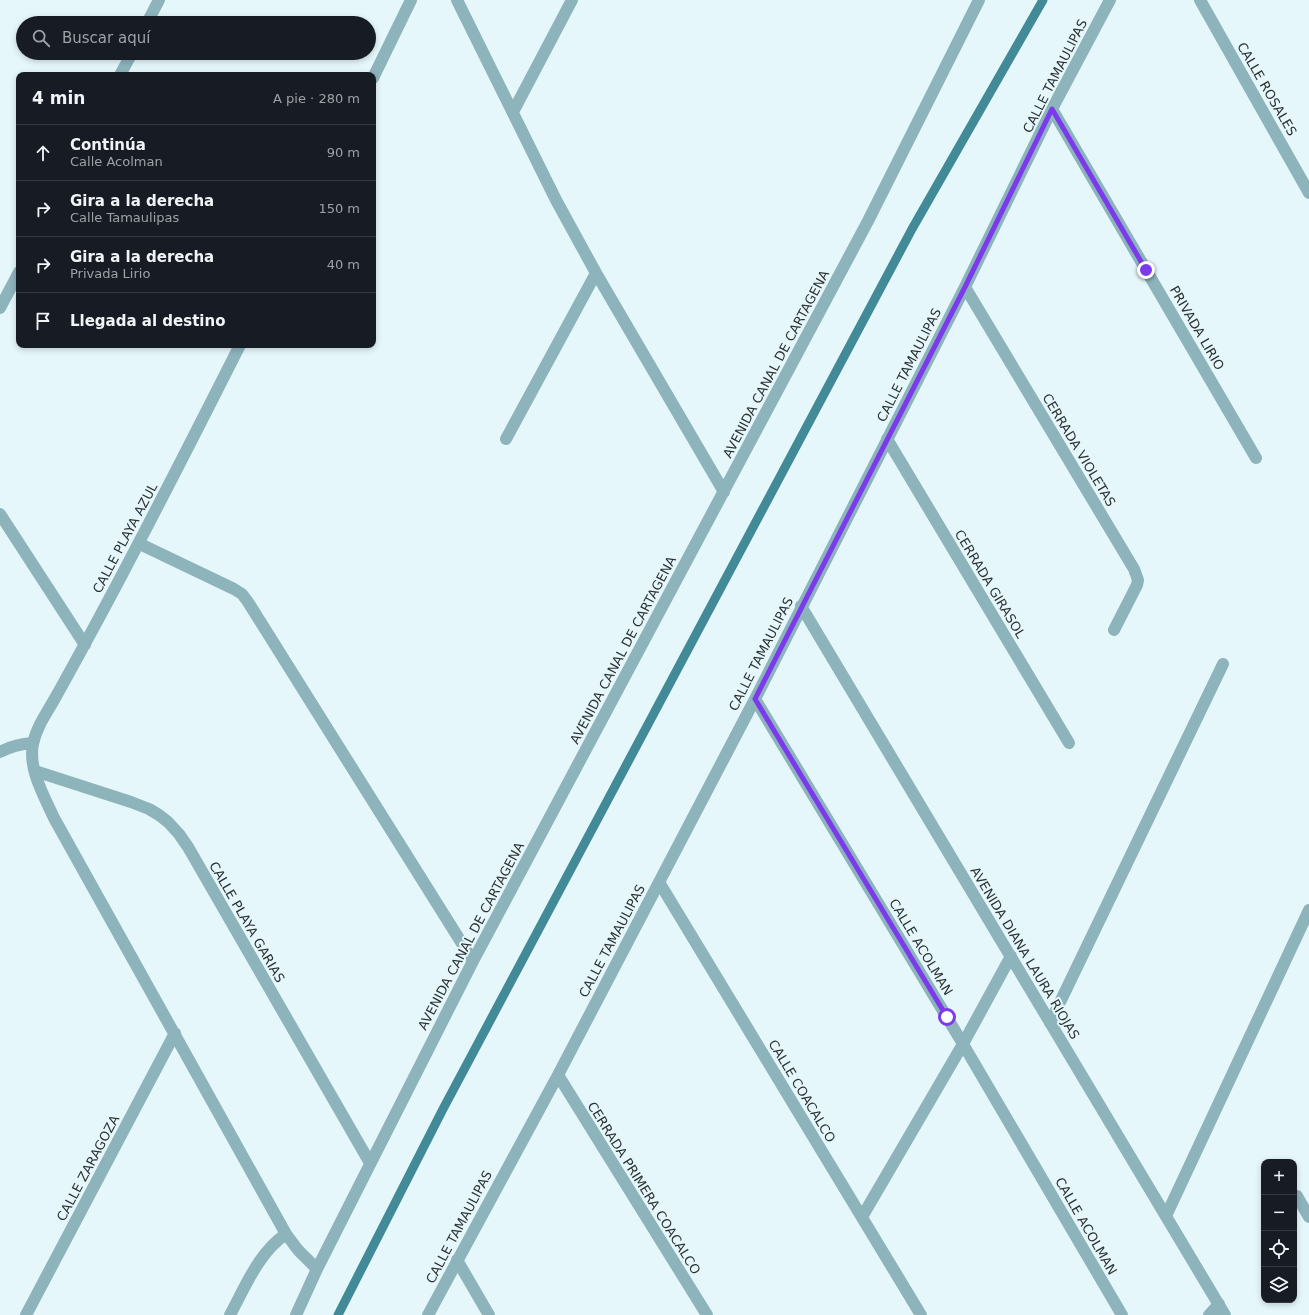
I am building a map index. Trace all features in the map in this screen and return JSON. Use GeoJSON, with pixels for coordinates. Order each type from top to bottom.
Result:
{"type":"FeatureCollection","features":[{"type":"Feature","properties":{"kind":"street"},"geometry":{"type":"LineString","coordinates":[[151,16],[159,0]]}},
{"type":"Feature","properties":{"kind":"street"},"geometry":{"type":"LineString","coordinates":[[376,72],[411,0]]}},
{"type":"Feature","properties":{"kind":"street"},"geometry":{"type":"LineString","coordinates":[[457,0],[556,200],[596,273],[724,492]]}},
{"type":"Feature","properties":{"kind":"street"},"geometry":{"type":"LineString","coordinates":[[513,112],[572,0]]}},
{"type":"Feature","properties":{"kind":"street","name":"AVENIDA CANAL DE CARTAGENA"},"geometry":{"type":"LineString","coordinates":[[296,1315],[317,1269],[472,961],[868,221],[979,0]]}},
{"type":"Feature","properties":{"kind":"street","name":"CALLE TAMAULIPAS"},"geometry":{"type":"LineString","coordinates":[[428,1315],[558,1075],[755,699],[801,606],[965,287],[1052,109],[1110,0]]}},
{"type":"Feature","properties":{"kind":"street","name":"CALLE ROSALES"},"geometry":{"type":"LineString","coordinates":[[1200,0],[1309,193]]}},
{"type":"Feature","properties":{"kind":"street"},"geometry":{"type":"LineString","coordinates":[[122,72],[128,60]]}},
{"type":"Feature","properties":{"kind":"street","name":"PRIVADA LIRIO"},"geometry":{"type":"LineString","coordinates":[[1052,109],[1256,458]]}},
{"type":"Feature","properties":{"kind":"street"},"geometry":{"type":"LineString","coordinates":[[506,440],[596,273]]}},
{"type":"Feature","properties":{"kind":"street"},"geometry":{"type":"LineString","coordinates":[[0,308],[16,278]]}},
{"type":"Feature","properties":{"kind":"street","name":"CERRADA VIOLETAS"},"geometry":{"type":"LineString","coordinates":[[965,287],[1134,569],[1138,580],[1137,585],[1114,630]]}},
{"type":"Feature","properties":{"kind":"street","name":"CALLE PLAYA AZUL"},"geometry":{"type":"LineString","coordinates":[[33,743],[40,724],[140,544],[238,348]]}},
{"type":"Feature","properties":{"kind":"street","name":"CERRADA GIRASOL"},"geometry":{"type":"LineString","coordinates":[[887,439],[1069,743]]}},
{"type":"Feature","properties":{"kind":"street"},"geometry":{"type":"LineString","coordinates":[[0,514],[85,645]]}},
{"type":"Feature","properties":{"kind":"street"},"geometry":{"type":"LineString","coordinates":[[140,544],[242,594],[472,961]]}},
{"type":"Feature","properties":{"kind":"street","name":"AVENIDA DIANA LAURA RIOJAS"},"geometry":{"type":"LineString","coordinates":[[801,606],[1225,1315]]}},
{"type":"Feature","properties":{"kind":"street"},"geometry":{"type":"LineString","coordinates":[[1050,1024],[1223,664]]}},
{"type":"Feature","properties":{"kind":"street","name":"CALLE ACOLMAN"},"geometry":{"type":"LineString","coordinates":[[755,699],[962,1044],[1122,1315]]}},
{"type":"Feature","properties":{"kind":"street"},"geometry":{"type":"LineString","coordinates":[[0,752],[8,747],[33,743],[32,752],[34,771],[54,818],[286,1234],[298,1250],[317,1269]]}},
{"type":"Feature","properties":{"kind":"street","name":"CALLE PLAYA GARIAS"},"geometry":{"type":"LineString","coordinates":[[34,771],[132,802],[149,809],[159,815],[180,834],[370,1163]]}},
{"type":"Feature","properties":{"kind":"street","name":"CALLE COACALCO"},"geometry":{"type":"LineString","coordinates":[[659,882],[921,1315]]}},
{"type":"Feature","properties":{"kind":"street"},"geometry":{"type":"LineString","coordinates":[[1166,1216],[1309,910]]}},
{"type":"Feature","properties":{"kind":"street"},"geometry":{"type":"LineString","coordinates":[[862,1217],[1011,956]]}},
{"type":"Feature","properties":{"kind":"street","name":"CALLE ZARAGOZA"},"geometry":{"type":"LineString","coordinates":[[26,1315],[174,1033]]}},
{"type":"Feature","properties":{"kind":"street","name":"CERRADA PRIMERA COACALCO"},"geometry":{"type":"LineString","coordinates":[[558,1075],[707,1315]]}},
{"type":"Feature","properties":{"kind":"street"},"geometry":{"type":"LineString","coordinates":[[1297,1196],[1309,1217]]}},
{"type":"Feature","properties":{"kind":"street"},"geometry":{"type":"LineString","coordinates":[[230,1315],[255,1269],[276,1240],[286,1234]]}},
{"type":"Feature","properties":{"kind":"street"},"geometry":{"type":"LineString","coordinates":[[457,1260],[489,1315]]}},
{"type":"Feature","properties":{"kind":"street"},"geometry":{"type":"LineString","coordinates":[[1209,1315],[1219,1304]]}},
{"type":"Feature","properties":{"kind":"waterway"},"geometry":{"type":"LineString","coordinates":[[338,1315],[443,1109],[912,229],[1043,0]]}},
{"type":"Feature","properties":{"kind":"route"},"geometry":{"type":"LineString","coordinates":[[947,1017],[755,699],[801,606],[965,287],[1052,109],[1146,270]]}}]}
